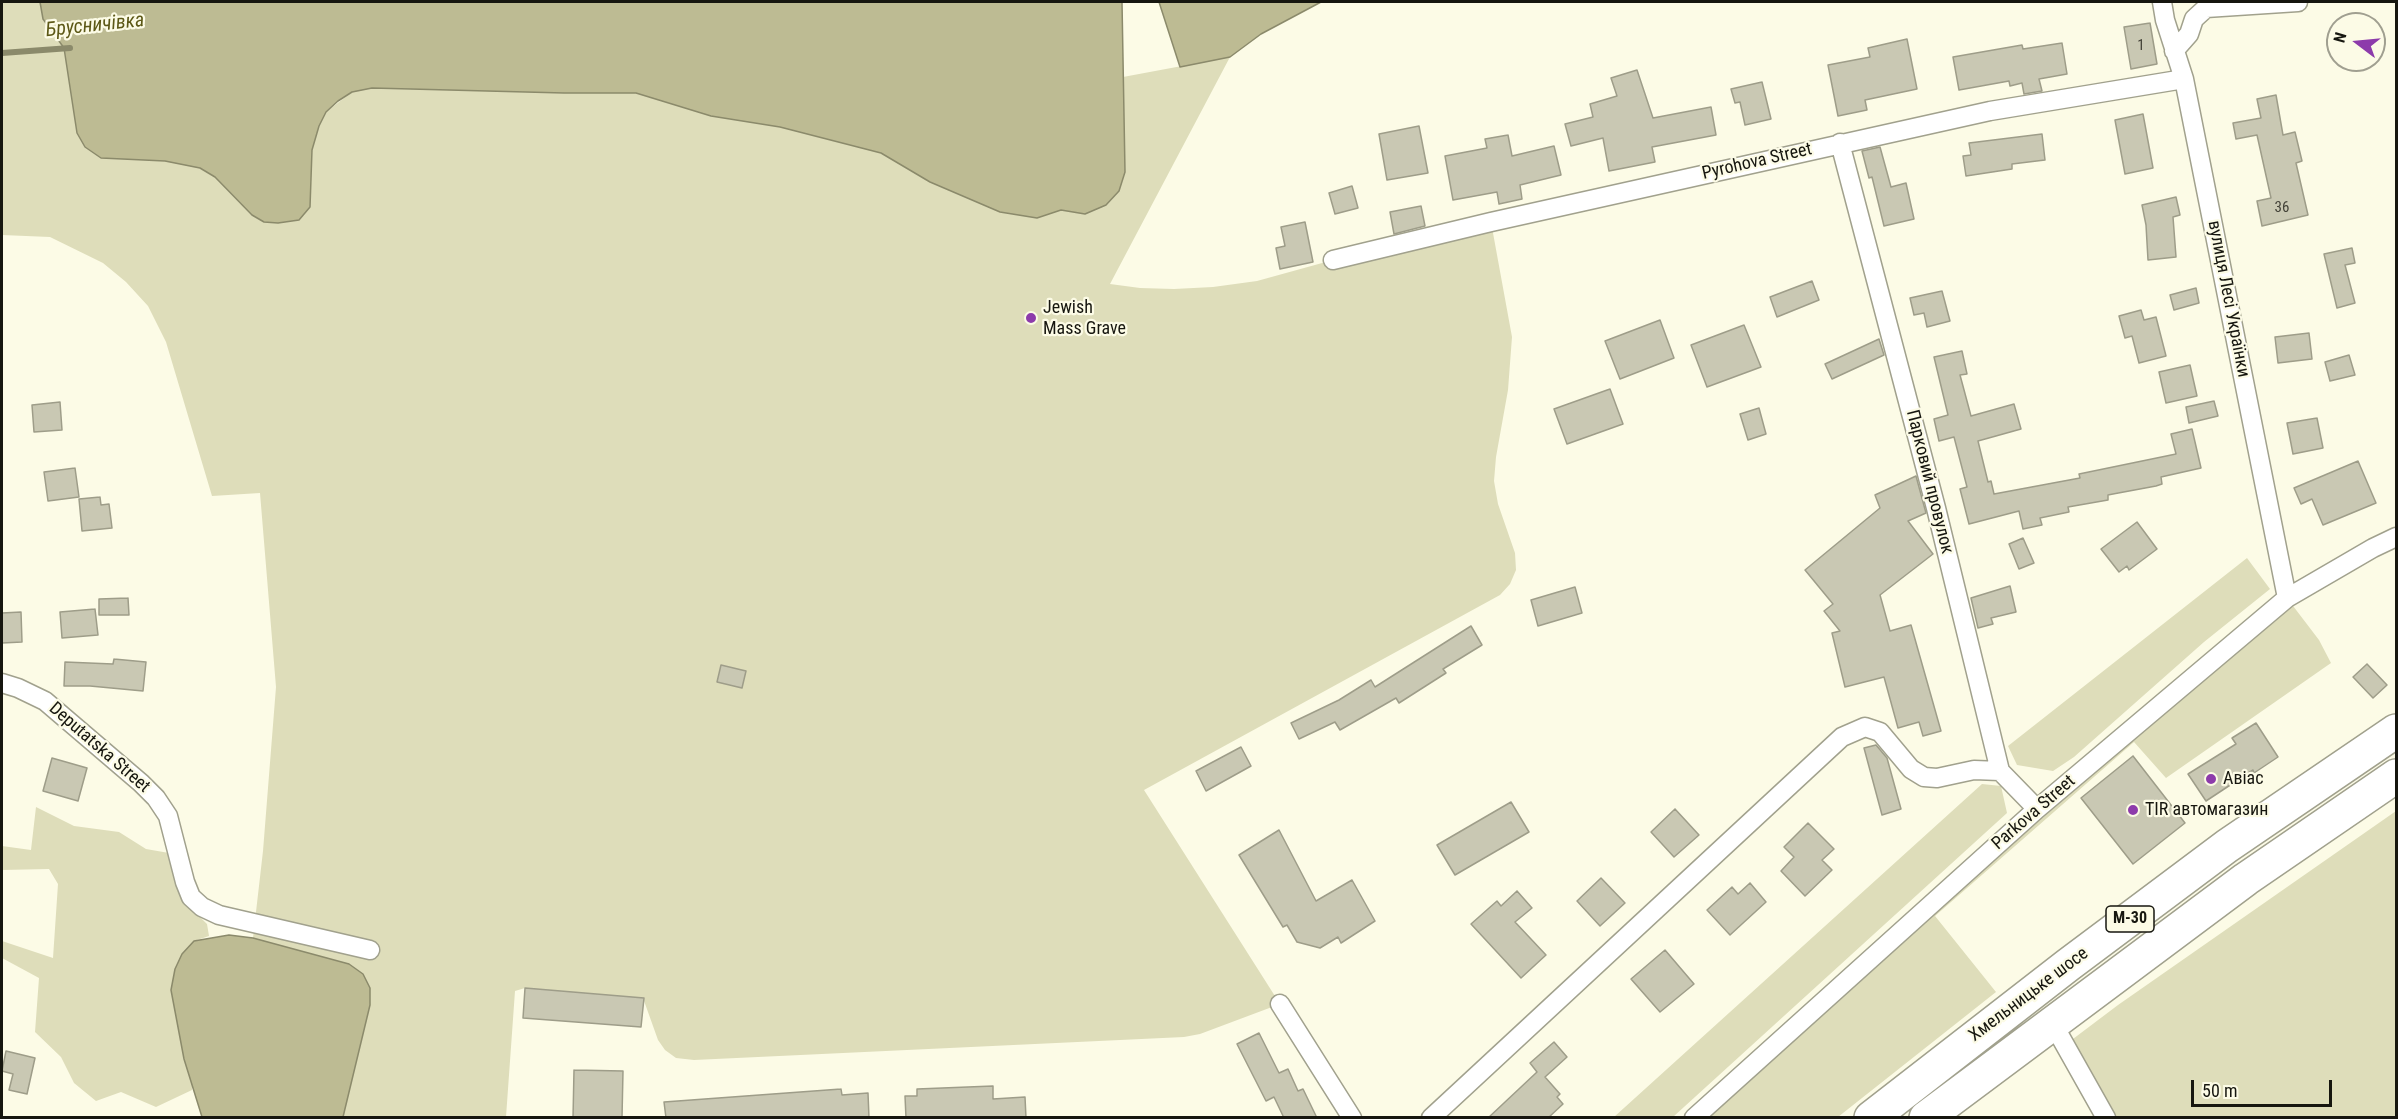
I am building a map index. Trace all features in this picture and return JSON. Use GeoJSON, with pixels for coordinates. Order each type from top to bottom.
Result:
{"type":"FeatureCollection","features":[{"type":"Feature","properties":{"kind":"highway","name":"Хмельницьке шосе"},"geometry":{"type":"LineString","coordinates":[[1871,1118],[2068,965],[2227,846],[2397,731]]}},
{"type":"Feature","properties":{"kind":"highway","name":"Хмельницьке шосе"},"geometry":{"type":"LineString","coordinates":[[1926,1118],[2246,879],[2397,776]]}},
{"type":"Feature","properties":{"kind":"street","name":"вулиця Лесі Українки"},"geometry":{"type":"LineString","coordinates":[[2162,2],[2174,51],[2184,79],[2287,598]]}},
{"type":"Feature","properties":{"kind":"street"},"geometry":{"type":"LineString","coordinates":[[2174,51],[2189,34],[2194,19],[2206,8],[2298,2]]}},
{"type":"Feature","properties":{"kind":"street","name":"Pyrohova Street"},"geometry":{"type":"LineString","coordinates":[[1333,260],[1840,143],[1990,111],[2184,79]]}},
{"type":"Feature","properties":{"kind":"street","name":"Парковий провулок"},"geometry":{"type":"LineString","coordinates":[[1840,143],[1936,508],[2000,771]]}},
{"type":"Feature","properties":{"kind":"street","name":"Parkova Street"},"geometry":{"type":"LineString","coordinates":[[1694,1118],[2037,809],[2287,598],[2373,548],[2397,537]]}},
{"type":"Feature","properties":{"kind":"street","name":"Deputatska Street"},"geometry":{"type":"LineString","coordinates":[[2,683],[45,701],[156,798],[168,816],[184,882],[191,897],[202,907],[219,915],[370,950]]}},
{"type":"Feature","properties":{"kind":"street"},"geometry":{"type":"LineString","coordinates":[[1431,1118],[1842,737],[1865,727],[1880,732],[1911,769],[1924,777],[1937,778],[1974,770],[2000,771],[2037,809]]}},
{"type":"Feature","properties":{"kind":"street"},"geometry":{"type":"LineString","coordinates":[[1280,1004],[1352,1118]]}},
{"type":"Feature","properties":{"kind":"street"},"geometry":{"type":"LineString","coordinates":[[2052,1022],[2106,1118]]}},
{"type":"Feature","properties":{"kind":"green space"},"geometry":{"type":"Polygon","coordinates":[[[2,2],[40,2],[43,19],[64,48],[77,133],[101,158],[165,161],[200,168],[215,177],[252,215],[310,171],[312,150],[326,112],[352,92],[372,88],[636,93],[711,116],[780,127],[881,153],[930,182],[1000,212],[1037,218],[1061,210],[1085,214],[1106,205],[1119,191],[1125,172],[1123,77],[1230,57],[1110,284],[1174,289],[1257,281],[1491,222],[1512,337],[1508,390],[1494,481],[1498,504],[1515,553],[1516,570],[1510,584],[1500,595],[1144,790],[1280,1004],[1200,1034],[1184,1037],[694,1060],[676,1058],[665,1050],[658,1040],[643,998],[525,988],[515,991],[506,1117],[343,1117],[370,1005],[370,988],[349,964],[253,938],[263,851],[276,687],[260,493],[212,496],[166,342],[148,306],[126,282],[103,263],[50,237],[2,235],[2,2]]]}},
{"type":"Feature","properties":{"kind":"green space"},"geometry":{"type":"Polygon","coordinates":[[[2247,558],[2270,589],[2204,642],[2074,757],[2053,771],[2017,765],[2008,746],[2247,558]]]}},
{"type":"Feature","properties":{"kind":"green space"},"geometry":{"type":"Polygon","coordinates":[[[2287,598],[2319,640],[2331,663],[2166,778],[2134,742],[1935,916],[1996,992],[1838,1117],[1694,1118],[2287,598]]]}},
{"type":"Feature","properties":{"kind":"green space"},"geometry":{"type":"Polygon","coordinates":[[[1982,784],[2001,786],[2007,813],[1673,1117],[1614,1117],[1982,784]]]}},
{"type":"Feature","properties":{"kind":"green space"},"geometry":{"type":"Polygon","coordinates":[[[36,807],[74,826],[119,832],[146,849],[169,853],[197,914],[207,924],[209,936],[194,941],[192,1090],[156,1107],[121,1092],[96,1101],[74,1083],[61,1057],[35,1032],[39,978],[2,958],[2,941],[53,958],[58,884],[49,869],[2,870],[2,846],[31,850],[36,807]]]}},
{"type":"Feature","properties":{"kind":"green space"},"geometry":{"type":"Polygon","coordinates":[[[2396,811],[2396,1117],[2106,1117],[2065,1045],[2118,1005],[2396,811]]]}},
{"type":"Feature","properties":{"kind":"water"},"geometry":{"type":"Polygon","coordinates":[[[40,2],[1122,2],[1125,172],[1119,191],[1106,205],[1085,214],[1061,210],[1037,218],[1000,212],[930,182],[881,153],[780,127],[711,116],[636,93],[372,88],[352,92],[326,112],[312,150],[310,207],[299,220],[264,222],[252,215],[215,177],[200,168],[165,161],[101,158],[85,147],[77,133],[64,48],[43,19],[40,2]]]}},
{"type":"Feature","properties":{"kind":"water"},"geometry":{"type":"Polygon","coordinates":[[[1159,2],[1321,2],[1261,34],[1230,57],[1180,67],[1159,2]]]}},
{"type":"Feature","properties":{"kind":"water"},"geometry":{"type":"Polygon","coordinates":[[[229,935],[253,938],[349,964],[363,974],[370,988],[370,1005],[343,1117],[202,1117],[184,1059],[171,990],[175,969],[182,954],[194,941],[229,935]]]}},
{"type":"Feature","properties":{"kind":"building"},"geometry":{"type":"Polygon","coordinates":[[[2150,23],[2157,64],[2131,69],[2124,27],[2150,23]]]}},
{"type":"Feature","properties":{"kind":"building"},"geometry":{"type":"Polygon","coordinates":[[[1907,39],[1917,89],[1865,100],[1867,110],[1838,116],[1828,65],[1870,57],[1868,48],[1907,39]]]}},
{"type":"Feature","properties":{"kind":"building"},"geometry":{"type":"Polygon","coordinates":[[[2062,43],[2067,74],[2039,79],[2042,91],[2024,94],[2022,83],[2010,86],[2009,81],[1959,90],[1953,57],[2022,45],[2023,49],[2062,43]]]}},
{"type":"Feature","properties":{"kind":"building"},"geometry":{"type":"Polygon","coordinates":[[[1637,70],[1653,118],[1711,107],[1716,135],[1652,147],[1655,162],[1609,171],[1603,138],[1571,146],[1565,124],[1593,117],[1590,104],[1617,96],[1611,78],[1637,70]]]}},
{"type":"Feature","properties":{"kind":"building"},"geometry":{"type":"Polygon","coordinates":[[[1762,82],[1771,119],[1745,125],[1740,102],[1735,103],[1731,89],[1762,82]]]}},
{"type":"Feature","properties":{"kind":"building"},"geometry":{"type":"Polygon","coordinates":[[[2276,95],[2283,135],[2295,132],[2302,161],[2296,163],[2308,215],[2262,226],[2257,201],[2271,198],[2257,135],[2236,139],[2233,123],[2261,118],[2257,99],[2276,95]]]}},
{"type":"Feature","properties":{"kind":"building"},"geometry":{"type":"Polygon","coordinates":[[[2143,114],[2153,168],[2125,174],[2115,120],[2143,114]]]}},
{"type":"Feature","properties":{"kind":"building"},"geometry":{"type":"Polygon","coordinates":[[[1419,126],[1428,173],[1387,180],[1379,134],[1419,126]]]}},
{"type":"Feature","properties":{"kind":"building"},"geometry":{"type":"Polygon","coordinates":[[[2042,134],[2045,160],[2012,164],[2012,169],[1966,176],[1963,156],[1971,155],[1969,143],[2042,134]]]}},
{"type":"Feature","properties":{"kind":"building"},"geometry":{"type":"Polygon","coordinates":[[[1508,135],[1512,156],[1554,146],[1561,175],[1520,185],[1522,199],[1499,204],[1497,192],[1453,200],[1445,156],[1487,148],[1485,139],[1508,135]]]}},
{"type":"Feature","properties":{"kind":"building"},"geometry":{"type":"Polygon","coordinates":[[[1880,147],[1891,187],[1906,183],[1914,219],[1884,226],[1872,177],[1869,178],[1862,151],[1880,147]]]}},
{"type":"Feature","properties":{"kind":"building"},"geometry":{"type":"Polygon","coordinates":[[[1352,186],[1358,208],[1335,214],[1329,193],[1352,186]]]}},
{"type":"Feature","properties":{"kind":"building"},"geometry":{"type":"Polygon","coordinates":[[[2176,197],[2180,215],[2173,217],[2176,257],[2148,260],[2146,225],[2142,205],[2176,197]]]}},
{"type":"Feature","properties":{"kind":"building"},"geometry":{"type":"Polygon","coordinates":[[[1421,206],[1425,226],[1394,234],[1390,212],[1421,206]]]}},
{"type":"Feature","properties":{"kind":"building"},"geometry":{"type":"Polygon","coordinates":[[[1305,222],[1313,262],[1280,269],[1276,248],[1285,246],[1281,227],[1305,222]]]}},
{"type":"Feature","properties":{"kind":"building"},"geometry":{"type":"Polygon","coordinates":[[[2352,248],[2355,263],[2345,265],[2355,303],[2337,308],[2324,254],[2352,248]]]}},
{"type":"Feature","properties":{"kind":"building"},"geometry":{"type":"Polygon","coordinates":[[[1812,281],[1819,300],[1777,317],[1770,297],[1812,281]]]}},
{"type":"Feature","properties":{"kind":"building"},"geometry":{"type":"Polygon","coordinates":[[[2196,288],[2199,303],[2174,310],[2170,295],[2196,288]]]}},
{"type":"Feature","properties":{"kind":"building"},"geometry":{"type":"Polygon","coordinates":[[[1942,291],[1950,321],[1927,327],[1924,313],[1914,315],[1910,298],[1942,291]]]}},
{"type":"Feature","properties":{"kind":"building"},"geometry":{"type":"Polygon","coordinates":[[[2141,310],[2144,320],[2156,317],[2166,356],[2139,363],[2132,336],[2125,338],[2119,316],[2141,310]]]}},
{"type":"Feature","properties":{"kind":"building"},"geometry":{"type":"Polygon","coordinates":[[[1660,320],[1674,358],[1620,379],[1605,341],[1660,320]]]}},
{"type":"Feature","properties":{"kind":"building"},"geometry":{"type":"Polygon","coordinates":[[[1744,325],[1761,367],[1707,387],[1691,345],[1744,325]]]}},
{"type":"Feature","properties":{"kind":"building"},"geometry":{"type":"Polygon","coordinates":[[[2309,333],[2312,359],[2278,363],[2275,337],[2309,333]]]}},
{"type":"Feature","properties":{"kind":"building"},"geometry":{"type":"Polygon","coordinates":[[[1879,339],[1884,355],[1832,379],[1825,364],[1879,339]]]}},
{"type":"Feature","properties":{"kind":"building"},"geometry":{"type":"Polygon","coordinates":[[[1962,351],[1967,374],[1960,375],[1971,416],[2014,404],[2021,429],[1978,441],[1988,482],[1991,481],[1994,494],[2080,478],[2079,474],[2176,454],[2171,434],[2192,429],[2201,468],[2161,477],[2162,484],[2156,486],[2108,495],[2108,500],[2068,507],[2069,512],[2040,518],[2042,525],[2023,529],[2019,511],[1969,524],[1960,489],[1967,487],[1954,437],[1939,441],[1934,419],[1948,415],[1934,357],[1962,351]]]}},
{"type":"Feature","properties":{"kind":"building"},"geometry":{"type":"Polygon","coordinates":[[[2349,355],[2355,375],[2330,381],[2325,362],[2349,355]]]}},
{"type":"Feature","properties":{"kind":"building"},"geometry":{"type":"Polygon","coordinates":[[[2190,365],[2197,396],[2166,403],[2159,372],[2190,365]]]}},
{"type":"Feature","properties":{"kind":"building"},"geometry":{"type":"Polygon","coordinates":[[[1610,389],[1623,424],[1567,444],[1554,409],[1610,389]]]}},
{"type":"Feature","properties":{"kind":"building"},"geometry":{"type":"Polygon","coordinates":[[[2214,401],[2218,416],[2189,423],[2186,407],[2214,401]]]}},
{"type":"Feature","properties":{"kind":"building"},"geometry":{"type":"Polygon","coordinates":[[[60,402],[62,430],[34,432],[32,405],[60,402]]]}},
{"type":"Feature","properties":{"kind":"building"},"geometry":{"type":"Polygon","coordinates":[[[1759,408],[1766,434],[1748,440],[1740,414],[1759,408]]]}},
{"type":"Feature","properties":{"kind":"building"},"geometry":{"type":"Polygon","coordinates":[[[2317,418],[2323,448],[2293,454],[2287,423],[2317,418]]]}},
{"type":"Feature","properties":{"kind":"building"},"geometry":{"type":"Polygon","coordinates":[[[2358,461],[2376,503],[2323,525],[2312,499],[2301,504],[2294,488],[2358,461]]]}},
{"type":"Feature","properties":{"kind":"building"},"geometry":{"type":"Polygon","coordinates":[[[75,468],[79,497],[48,501],[44,472],[75,468]]]}},
{"type":"Feature","properties":{"kind":"building"},"geometry":{"type":"Polygon","coordinates":[[[1916,476],[1926,513],[1908,521],[1933,554],[1880,595],[1890,631],[1911,625],[1941,731],[1923,736],[1919,722],[1898,728],[1884,677],[1845,687],[1832,633],[1840,631],[1824,611],[1833,604],[1805,570],[1880,508],[1875,495],[1916,476]]]}},
{"type":"Feature","properties":{"kind":"building"},"geometry":{"type":"Polygon","coordinates":[[[100,497],[101,505],[109,504],[112,528],[82,531],[79,499],[100,497]]]}},
{"type":"Feature","properties":{"kind":"building"},"geometry":{"type":"Polygon","coordinates":[[[2137,522],[2157,549],[2129,570],[2127,566],[2119,572],[2101,549],[2137,522]]]}},
{"type":"Feature","properties":{"kind":"building"},"geometry":{"type":"Polygon","coordinates":[[[2023,538],[2034,563],[2019,569],[2009,544],[2023,538]]]}},
{"type":"Feature","properties":{"kind":"building"},"geometry":{"type":"Polygon","coordinates":[[[2010,586],[2016,612],[1991,618],[1993,624],[1978,628],[1971,598],[2010,586]]]}},
{"type":"Feature","properties":{"kind":"building"},"geometry":{"type":"Polygon","coordinates":[[[1575,587],[1582,613],[1538,626],[1531,600],[1575,587]]]}},
{"type":"Feature","properties":{"kind":"building"},"geometry":{"type":"Polygon","coordinates":[[[128,598],[129,615],[99,615],[99,599],[128,598]]]}},
{"type":"Feature","properties":{"kind":"building"},"geometry":{"type":"Polygon","coordinates":[[[95,609],[98,635],[62,638],[60,612],[95,609]]]}},
{"type":"Feature","properties":{"kind":"building"},"geometry":{"type":"Polygon","coordinates":[[[21,612],[22,642],[2,643],[2,613],[21,612]]]}},
{"type":"Feature","properties":{"kind":"building"},"geometry":{"type":"Polygon","coordinates":[[[1471,626],[1482,645],[1443,669],[1446,673],[1399,703],[1396,698],[1340,730],[1335,722],[1299,739],[1291,723],[1339,700],[1371,680],[1375,687],[1471,626]]]}},
{"type":"Feature","properties":{"kind":"building"},"geometry":{"type":"Polygon","coordinates":[[[114,659],[146,662],[143,691],[64,686],[65,662],[113,664],[114,659]]]}},
{"type":"Feature","properties":{"kind":"building"},"geometry":{"type":"Polygon","coordinates":[[[2367,664],[2387,685],[2373,698],[2353,677],[2367,664]]]}},
{"type":"Feature","properties":{"kind":"building"},"geometry":{"type":"Polygon","coordinates":[[[721,665],[746,671],[742,688],[717,682],[721,665]]]}},
{"type":"Feature","properties":{"kind":"building"},"geometry":{"type":"Polygon","coordinates":[[[2256,723],[2278,757],[2254,773],[2253,770],[2206,801],[2188,774],[2236,744],[2232,738],[2256,723]]]}},
{"type":"Feature","properties":{"kind":"building"},"geometry":{"type":"Polygon","coordinates":[[[1876,745],[1887,758],[1901,809],[1882,815],[1864,748],[1876,745]]]}},
{"type":"Feature","properties":{"kind":"building"},"geometry":{"type":"Polygon","coordinates":[[[1241,747],[1251,766],[1206,791],[1196,771],[1241,747]]]}},
{"type":"Feature","properties":{"kind":"building","name":"TIR автомагазин"},"geometry":{"type":"Polygon","coordinates":[[[2133,756],[2185,823],[2133,864],[2081,798],[2133,756]]]}},
{"type":"Feature","properties":{"kind":"building"},"geometry":{"type":"Polygon","coordinates":[[[52,758],[87,768],[78,801],[43,791],[52,758]]]}},
{"type":"Feature","properties":{"kind":"building"},"geometry":{"type":"Polygon","coordinates":[[[1511,802],[1529,832],[1455,875],[1437,845],[1511,802]]]}},
{"type":"Feature","properties":{"kind":"building"},"geometry":{"type":"Polygon","coordinates":[[[1675,809],[1699,835],[1674,857],[1651,832],[1675,809]]]}},
{"type":"Feature","properties":{"kind":"building"},"geometry":{"type":"Polygon","coordinates":[[[1808,823],[1834,849],[1822,860],[1832,870],[1805,896],[1781,871],[1794,857],[1784,847],[1808,823]]]}},
{"type":"Feature","properties":{"kind":"building"},"geometry":{"type":"Polygon","coordinates":[[[1279,830],[1316,901],[1352,880],[1375,921],[1341,943],[1338,937],[1320,948],[1297,942],[1287,925],[1283,927],[1239,855],[1279,830]]]}},
{"type":"Feature","properties":{"kind":"building"},"geometry":{"type":"Polygon","coordinates":[[[1601,878],[1625,903],[1600,926],[1577,901],[1601,878]]]}},
{"type":"Feature","properties":{"kind":"building"},"geometry":{"type":"Polygon","coordinates":[[[1750,883],[1766,902],[1730,935],[1707,910],[1732,887],[1738,894],[1750,883]]]}},
{"type":"Feature","properties":{"kind":"building"},"geometry":{"type":"Polygon","coordinates":[[[1517,891],[1532,908],[1515,922],[1546,955],[1521,978],[1471,924],[1497,901],[1501,906],[1517,891]]]}},
{"type":"Feature","properties":{"kind":"building"},"geometry":{"type":"Polygon","coordinates":[[[1665,950],[1694,984],[1660,1012],[1631,979],[1665,950]]]}},
{"type":"Feature","properties":{"kind":"building"},"geometry":{"type":"Polygon","coordinates":[[[525,988],[644,998],[641,1027],[523,1018],[525,988]]]}},
{"type":"Feature","properties":{"kind":"building"},"geometry":{"type":"Polygon","coordinates":[[[1259,1033],[1279,1073],[1288,1069],[1298,1091],[1303,1089],[1317,1118],[1284,1118],[1274,1097],[1266,1101],[1237,1044],[1259,1033]]]}},
{"type":"Feature","properties":{"kind":"building"},"geometry":{"type":"Polygon","coordinates":[[[1554,1042],[1567,1057],[1545,1077],[1560,1094],[1557,1097],[1563,1104],[1548,1118],[1488,1118],[1537,1072],[1530,1063],[1554,1042]]]}},
{"type":"Feature","properties":{"kind":"building"},"geometry":{"type":"Polygon","coordinates":[[[6,1051],[35,1058],[27,1094],[9,1090],[13,1074],[2,1071],[6,1051]]]}},
{"type":"Feature","properties":{"kind":"building"},"geometry":{"type":"Polygon","coordinates":[[[574,1070],[623,1071],[622,1118],[573,1118],[574,1070]]]}},
{"type":"Feature","properties":{"kind":"building"},"geometry":{"type":"Polygon","coordinates":[[[993,1086],[993,1099],[1025,1097],[1026,1118],[906,1118],[905,1096],[917,1096],[917,1089],[993,1086]]]}},
{"type":"Feature","properties":{"kind":"building"},"geometry":{"type":"Polygon","coordinates":[[[841,1089],[842,1095],[868,1093],[869,1118],[666,1118],[664,1102],[841,1089]]]}},
{"type":"Feature","properties":{"kind":"waterway","name":"Брусничівка"},"geometry":{"type":"LineString","coordinates":[[2,53],[70,48]]}},
{"type":"Feature","properties":{"kind":"place","name":"Jewish Mass Grave"},"geometry":{"type":"Point","coordinates":[1031,318]}},
{"type":"Feature","properties":{"kind":"place","name":"Авіас"},"geometry":{"type":"Point","coordinates":[2211,779]}},
{"type":"Feature","properties":{"kind":"place","name":"TIR автомагазин"},"geometry":{"type":"Point","coordinates":[2133,810]}}]}
